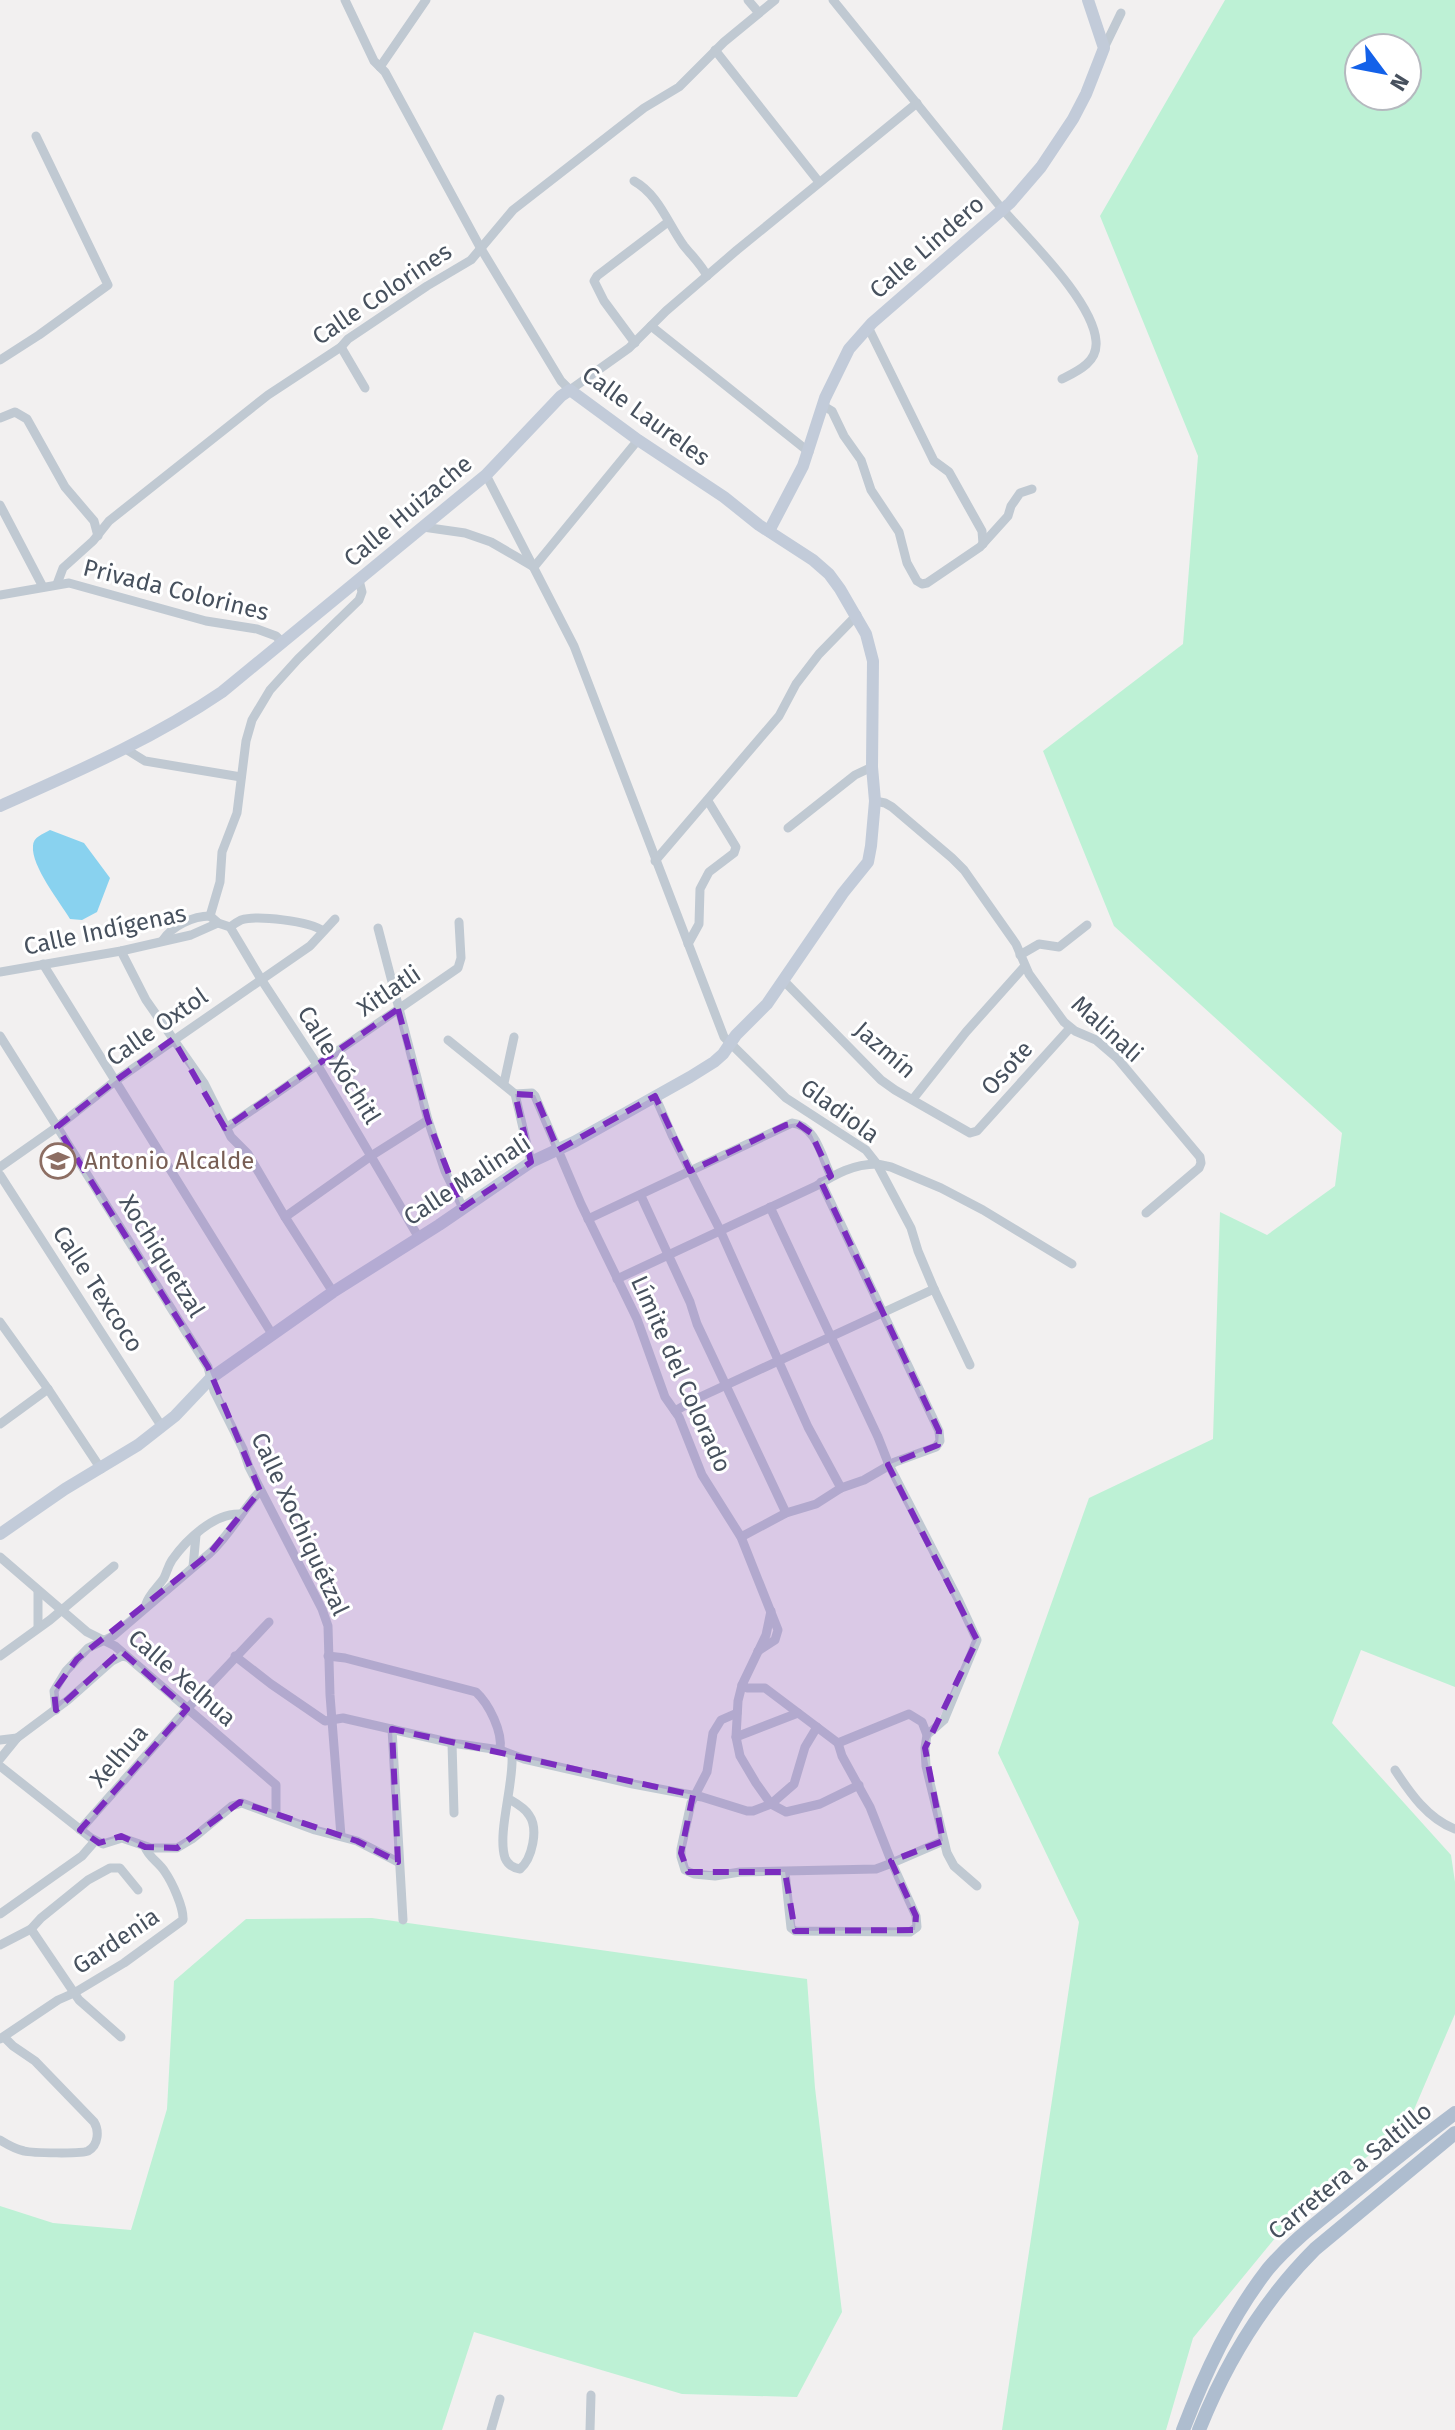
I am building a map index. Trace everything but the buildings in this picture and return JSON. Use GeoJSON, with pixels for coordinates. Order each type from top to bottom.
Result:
{"type":"FeatureCollection","features":[{"type":"Feature","properties":{"kind":"main road","name":"Carretera a Saltillo"},"geometry":{"type":"LineString","coordinates":[[1183,2430],[1223,2339],[1276,2260],[1345,2199],[1455,2113]]}},
{"type":"Feature","properties":{"kind":"main road","name":"Carretera a Saltillo"},"geometry":{"type":"LineString","coordinates":[[1199,2430],[1257,2317],[1294,2269],[1335,2231],[1455,2133]]}},
{"type":"Feature","properties":{"kind":"street","name":"Calle Laureles"},"geometry":{"type":"LineString","coordinates":[[345,0],[374,61],[561,381],[638,440],[813,560],[829,574],[857,615],[870,644],[873,661],[872,767],[875,801]]}},
{"type":"Feature","properties":{"kind":"street"},"geometry":{"type":"LineString","coordinates":[[380,67],[426,0]]}},
{"type":"Feature","properties":{"kind":"street"},"geometry":{"type":"LineString","coordinates":[[748,0],[759,13]]}},
{"type":"Feature","properties":{"kind":"street","name":"Calle Colorines"},"geometry":{"type":"LineString","coordinates":[[57,584],[63,568],[98,537],[109,521],[268,395],[427,286],[471,260],[513,210],[644,108],[679,87],[715,50],[775,0]]}},
{"type":"Feature","properties":{"kind":"street"},"geometry":{"type":"LineString","coordinates":[[833,0],[1083,307],[1097,344],[1093,358],[1082,369],[1062,379]]}},
{"type":"Feature","properties":{"kind":"street"},"geometry":{"type":"LineString","coordinates":[[1088,0],[1104,48]]}},
{"type":"Feature","properties":{"kind":"street"},"geometry":{"type":"LineString","coordinates":[[1104,48],[1121,13]]}},
{"type":"Feature","properties":{"kind":"street","name":"Calle Lindero"},"geometry":{"type":"LineString","coordinates":[[769,531],[809,452],[822,405],[844,357],[868,327],[1003,210],[1030,180],[1079,109],[1104,48]]}},
{"type":"Feature","properties":{"kind":"street"},"geometry":{"type":"LineString","coordinates":[[715,50],[819,182]]}},
{"type":"Feature","properties":{"kind":"street","name":"Calle Huizache"},"geometry":{"type":"LineString","coordinates":[[0,806],[124,748],[212,698],[486,475],[561,396],[635,343],[707,276],[917,103]]}},
{"type":"Feature","properties":{"kind":"street"},"geometry":{"type":"LineString","coordinates":[[0,360],[108,285],[36,136]]}},
{"type":"Feature","properties":{"kind":"street"},"geometry":{"type":"LineString","coordinates":[[634,181],[653,197],[707,276]]}},
{"type":"Feature","properties":{"kind":"street"},"geometry":{"type":"LineString","coordinates":[[635,343],[604,301],[594,281],[668,222]]}},
{"type":"Feature","properties":{"kind":"street"},"geometry":{"type":"LineString","coordinates":[[651,326],[809,452]]}},
{"type":"Feature","properties":{"kind":"street"},"geometry":{"type":"LineString","coordinates":[[868,327],[934,461],[949,472],[982,531],[983,544]]}},
{"type":"Feature","properties":{"kind":"street"},"geometry":{"type":"LineString","coordinates":[[341,347],[365,388]]}},
{"type":"Feature","properties":{"kind":"street"},"geometry":{"type":"LineString","coordinates":[[822,405],[832,411],[844,436],[861,460],[871,490],[899,532],[907,563],[919,583],[927,583],[983,544],[1008,516],[1015,498],[1032,489]]}},
{"type":"Feature","properties":{"kind":"street"},"geometry":{"type":"LineString","coordinates":[[0,418],[15,412],[27,419],[65,487],[94,521],[98,537]]}},
{"type":"Feature","properties":{"kind":"street"},"geometry":{"type":"LineString","coordinates":[[534,567],[638,440]]}},
{"type":"Feature","properties":{"kind":"street"},"geometry":{"type":"LineString","coordinates":[[486,475],[574,646],[721,1031],[729,1044]]}},
{"type":"Feature","properties":{"kind":"street"},"geometry":{"type":"LineString","coordinates":[[0,505],[43,587]]}},
{"type":"Feature","properties":{"kind":"street"},"geometry":{"type":"LineString","coordinates":[[423,527],[465,533],[491,542],[534,567]]}},
{"type":"Feature","properties":{"kind":"street"},"geometry":{"type":"LineString","coordinates":[[323,931],[315,926],[269,919],[244,919],[230,927],[214,919],[222,852],[237,813],[246,741],[254,715],[270,690],[298,659],[359,600],[362,592],[359,580]]}},
{"type":"Feature","properties":{"kind":"street"},"geometry":{"type":"LineString","coordinates":[[0,595],[57,584]]}},
{"type":"Feature","properties":{"kind":"street","name":"Privada Colorines"},"geometry":{"type":"LineString","coordinates":[[57,584],[75,584],[206,621],[257,629],[276,636],[283,643]]}},
{"type":"Feature","properties":{"kind":"street"},"geometry":{"type":"LineString","coordinates":[[655,861],[779,716],[791,691],[819,654],[857,615]]}},
{"type":"Feature","properties":{"kind":"street"},"geometry":{"type":"LineString","coordinates":[[124,748],[145,761],[241,777]]}},
{"type":"Feature","properties":{"kind":"street"},"geometry":{"type":"LineString","coordinates":[[788,828],[855,775],[872,767]]}},
{"type":"Feature","properties":{"kind":"street"},"geometry":{"type":"LineString","coordinates":[[688,944],[699,924],[700,889],[709,872],[734,853],[736,847],[708,801]]}},
{"type":"Feature","properties":{"kind":"street","name":"Malinali"},"geometry":{"type":"LineString","coordinates":[[875,801],[892,807],[958,864],[1016,944],[1024,967],[1070,1028],[1096,1040],[1117,1058],[1201,1160],[1199,1168],[1146,1213]]}},
{"type":"Feature","properties":{"kind":"street","name":"Calle Malinali"},"geometry":{"type":"LineString","coordinates":[[0,1534],[162,1427],[211,1378],[333,1292],[531,1162],[558,1150],[714,1062],[767,1004],[868,862],[875,801]]}},
{"type":"Feature","properties":{"kind":"street","name":"Calle Indígenas"},"geometry":{"type":"LineString","coordinates":[[0,972],[191,935],[214,919]]}},
{"type":"Feature","properties":{"kind":"street","name":"Calle Oxtol"},"geometry":{"type":"LineString","coordinates":[[0,1167],[173,1039],[310,946],[335,919]]}},
{"type":"Feature","properties":{"kind":"street","name":"Xitlatli"},"geometry":{"type":"LineString","coordinates":[[226,1128],[458,968],[461,958],[459,922]]}},
{"type":"Feature","properties":{"kind":"street"},"geometry":{"type":"LineString","coordinates":[[1020,955],[1039,944],[1059,947],[1087,925]]}},
{"type":"Feature","properties":{"kind":"street","name":"Calle Xóchitl"},"geometry":{"type":"LineString","coordinates":[[230,927],[318,1066],[419,1238]]}},
{"type":"Feature","properties":{"kind":"street"},"geometry":{"type":"LineString","coordinates":[[378,928],[428,1120],[449,1182],[463,1208]]}},
{"type":"Feature","properties":{"kind":"street"},"geometry":{"type":"LineString","coordinates":[[121,951],[146,1000],[204,1083],[231,1137],[248,1154],[333,1292]]}},
{"type":"Feature","properties":{"kind":"street"},"geometry":{"type":"LineString","coordinates":[[43,964],[272,1334]]}},
{"type":"Feature","properties":{"kind":"street"},"geometry":{"type":"LineString","coordinates":[[913,1099],[966,1032],[1024,967]]}},
{"type":"Feature","properties":{"kind":"street","name":"Jazmín"},"geometry":{"type":"LineString","coordinates":[[784,981],[881,1080],[973,1133]]}},
{"type":"Feature","properties":{"kind":"street","name":"Osote"},"geometry":{"type":"LineString","coordinates":[[973,1133],[1070,1028]]}},
{"type":"Feature","properties":{"kind":"street","name":"Xochiquetzal"},"geometry":{"type":"LineString","coordinates":[[0,1036],[208,1367],[211,1378]]}},
{"type":"Feature","properties":{"kind":"street"},"geometry":{"type":"LineString","coordinates":[[504,1083],[514,1037]]}},
{"type":"Feature","properties":{"kind":"street"},"geometry":{"type":"LineString","coordinates":[[448,1040],[515,1094],[531,1162]]}},
{"type":"Feature","properties":{"kind":"street","name":"Gladiola"},"geometry":{"type":"LineString","coordinates":[[729,1044],[786,1098],[866,1150],[877,1164],[929,1183],[983,1210],[1072,1264]]}},
{"type":"Feature","properties":{"kind":"street","name":"Límite del Colorado"},"geometry":{"type":"LineString","coordinates":[[515,1094],[535,1095],[588,1219],[637,1319],[665,1397],[675,1411],[705,1481],[741,1537],[777,1625],[777,1635],[758,1651],[742,1685]]}},
{"type":"Feature","properties":{"kind":"street"},"geometry":{"type":"LineString","coordinates":[[655,1096],[720,1230],[808,1427],[841,1488]]}},
{"type":"Feature","properties":{"kind":"street"},"geometry":{"type":"LineString","coordinates":[[797,1123],[804,1109]]}},
{"type":"Feature","properties":{"kind":"street"},"geometry":{"type":"LineString","coordinates":[[285,1217],[428,1120]]}},
{"type":"Feature","properties":{"kind":"street"},"geometry":{"type":"LineString","coordinates":[[588,1219],[786,1125],[797,1123],[813,1136],[831,1176]]}},
{"type":"Feature","properties":{"kind":"street"},"geometry":{"type":"LineString","coordinates":[[617,1279],[850,1167],[877,1164],[911,1228],[934,1289],[970,1365]]}},
{"type":"Feature","properties":{"kind":"street","name":"Calle Texcoco"},"geometry":{"type":"LineString","coordinates":[[0,1175],[162,1427]]}},
{"type":"Feature","properties":{"kind":"street"},"geometry":{"type":"LineString","coordinates":[[741,1537],[786,1513],[816,1504],[889,1465],[936,1447],[941,1438],[821,1182]]}},
{"type":"Feature","properties":{"kind":"street"},"geometry":{"type":"LineString","coordinates":[[641,1196],[786,1513]]}},
{"type":"Feature","properties":{"kind":"street"},"geometry":{"type":"LineString","coordinates":[[770,1207],[889,1465],[977,1640],[944,1720],[927,1735]]}},
{"type":"Feature","properties":{"kind":"street"},"geometry":{"type":"LineString","coordinates":[[675,1411],[934,1289]]}},
{"type":"Feature","properties":{"kind":"street"},"geometry":{"type":"LineString","coordinates":[[0,1322],[101,1469]]}},
{"type":"Feature","properties":{"kind":"street"},"geometry":{"type":"LineString","coordinates":[[0,1342],[10,1335]]}},
{"type":"Feature","properties":{"kind":"street","name":"Calle Xochiquétzal"},"geometry":{"type":"LineString","coordinates":[[211,1378],[214,1391],[260,1491],[328,1626],[341,1836]]}},
{"type":"Feature","properties":{"kind":"street"},"geometry":{"type":"LineString","coordinates":[[0,1424],[48,1389]]}},
{"type":"Feature","properties":{"kind":"street"},"geometry":{"type":"LineString","coordinates":[[56,1710],[54,1691],[66,1671],[88,1648],[113,1636],[217,1547],[260,1491]]}},
{"type":"Feature","properties":{"kind":"street"},"geometry":{"type":"LineString","coordinates":[[146,1607],[147,1600],[171,1562],[196,1535],[212,1523],[240,1514]]}},
{"type":"Feature","properties":{"kind":"street"},"geometry":{"type":"LineString","coordinates":[[193,1567],[196,1535]]}},
{"type":"Feature","properties":{"kind":"street","name":"Calle Xelhua"},"geometry":{"type":"LineString","coordinates":[[0,1557],[60,1611],[127,1657],[276,1785],[276,1815]]}},
{"type":"Feature","properties":{"kind":"street"},"geometry":{"type":"LineString","coordinates":[[0,1656],[114,1566]]}},
{"type":"Feature","properties":{"kind":"street"},"geometry":{"type":"LineString","coordinates":[[38,1592],[38,1627]]}},
{"type":"Feature","properties":{"kind":"street","name":"Xelhua"},"geometry":{"type":"LineString","coordinates":[[80,1830],[269,1622]]}},
{"type":"Feature","properties":{"kind":"street"},"geometry":{"type":"LineString","coordinates":[[235,1656],[325,1721],[343,1718],[452,1743],[500,1750],[633,1784],[694,1795],[747,1811],[771,1804],[796,1782],[802,1755],[817,1727]]}},
{"type":"Feature","properties":{"kind":"street"},"geometry":{"type":"LineString","coordinates":[[328,1656],[359,1661],[476,1692],[487,1705],[500,1736],[500,1750]]}},
{"type":"Feature","properties":{"kind":"street"},"geometry":{"type":"LineString","coordinates":[[0,1759],[17,1738],[56,1710],[112,1661],[127,1657]]}},
{"type":"Feature","properties":{"kind":"street"},"geometry":{"type":"LineString","coordinates":[[785,1872],[791,1928],[795,1931],[913,1931],[917,1927],[916,1916],[870,1807],[859,1785],[842,1756],[838,1743],[765,1688],[742,1685],[736,1737],[740,1756],[771,1804],[786,1812],[820,1804],[859,1785]]}},
{"type":"Feature","properties":{"kind":"street"},"geometry":{"type":"LineString","coordinates":[[737,1713],[721,1720],[715,1729],[707,1772],[694,1795],[681,1853],[685,1870],[715,1876],[740,1872],[876,1869],[943,1841]]}},
{"type":"Feature","properties":{"kind":"street"},"geometry":{"type":"LineString","coordinates":[[736,1737],[798,1713]]}},
{"type":"Feature","properties":{"kind":"street"},"geometry":{"type":"LineString","coordinates":[[838,1743],[909,1714],[922,1722],[927,1735],[926,1766],[943,1841],[950,1860],[977,1886]]}},
{"type":"Feature","properties":{"kind":"street"},"geometry":{"type":"LineString","coordinates":[[392,1729],[403,1920]]}},
{"type":"Feature","properties":{"kind":"street"},"geometry":{"type":"LineString","coordinates":[[0,1740],[17,1738]]}},
{"type":"Feature","properties":{"kind":"street"},"geometry":{"type":"LineString","coordinates":[[452,1743],[454,1813]]}},
{"type":"Feature","properties":{"kind":"street"},"geometry":{"type":"LineString","coordinates":[[509,1799],[530,1816],[533,1825],[530,1853],[520,1869],[512,1867],[505,1857],[504,1823],[512,1755]]}},
{"type":"Feature","properties":{"kind":"street"},"geometry":{"type":"LineString","coordinates":[[0,1766],[80,1830],[101,1842]]}},
{"type":"Feature","properties":{"kind":"street"},"geometry":{"type":"LineString","coordinates":[[1395,1770],[1425,1809],[1455,1829]]}},
{"type":"Feature","properties":{"kind":"street"},"geometry":{"type":"LineString","coordinates":[[0,1914],[101,1842],[122,1838],[145,1847],[170,1849],[183,1845],[239,1803],[369,1846],[398,1862]]}},
{"type":"Feature","properties":{"kind":"street","name":"Gardenia"},"geometry":{"type":"LineString","coordinates":[[2,2038],[58,2000],[124,1963],[183,1920],[179,1901],[165,1872],[148,1855],[145,1847]]}},
{"type":"Feature","properties":{"kind":"street"},"geometry":{"type":"LineString","coordinates":[[0,1945],[31,1929],[80,1885],[110,1868],[120,1868],[138,1890]]}},
{"type":"Feature","properties":{"kind":"street"},"geometry":{"type":"LineString","coordinates":[[31,1929],[74,1993],[121,2037]]}},
{"type":"Feature","properties":{"kind":"street"},"geometry":{"type":"LineString","coordinates":[[0,2140],[16,2149],[32,2152],[89,2150],[97,2136],[94,2122],[35,2061],[2,2038]]}},
{"type":"Feature","properties":{"kind":"street"},"geometry":{"type":"LineString","coordinates":[[590,2430],[591,2395]]}},
{"type":"Feature","properties":{"kind":"street"},"geometry":{"type":"LineString","coordinates":[[491,2430],[500,2399]]}},
{"type":"Feature","properties":{"kind":"highlighted area"},"geometry":{"type":"Polygon","coordinates":[[[398,1009],[428,1120],[462,1208],[531,1162],[515,1094],[535,1095],[558,1150],[655,1096],[690,1171],[786,1125],[797,1123],[811,1133],[831,1176],[821,1182],[939,1431],[938,1445],[888,1465],[977,1640],[925,1748],[943,1841],[891,1861],[916,1916],[915,1930],[795,1931],[785,1872],[688,1872],[681,1853],[693,1795],[392,1729],[398,1862],[357,1841],[240,1802],[177,1848],[145,1847],[121,1836],[99,1843],[80,1830],[187,1709],[121,1651],[56,1710],[54,1691],[77,1659],[210,1553],[260,1491],[208,1367],[57,1127],[115,1081],[173,1039],[225,1128],[398,1009]]]}},
{"type":"Feature","properties":{"kind":"green space"},"geometry":{"type":"Polygon","coordinates":[[[1225,0],[1455,0],[1455,1687],[1361,1650],[1332,1723],[1451,1855],[1455,1882],[1455,2014],[1407,2126],[1298,2210],[1193,2338],[1166,2430],[1002,2430],[1079,1922],[998,1753],[1089,1498],[1213,1439],[1220,1212],[1267,1235],[1335,1186],[1342,1133],[1114,926],[1043,751],[1183,644],[1198,456],[1100,216],[1225,0]]]}},
{"type":"Feature","properties":{"kind":"green space"},"geometry":{"type":"Polygon","coordinates":[[[372,1918],[807,1979],[815,2088],[842,2312],[797,2397],[682,2394],[474,2332],[442,2430],[0,2430],[0,2206],[53,2223],[131,2230],[167,2109],[174,1981],[246,1919],[372,1918]]]}},
{"type":"Feature","properties":{"kind":"water"},"geometry":{"type":"Polygon","coordinates":[[[50,830],[84,843],[110,878],[97,912],[82,920],[70,919],[37,863],[33,843],[50,830]]]}},
{"type":"Feature","properties":{"kind":"place","name":"Antonio Alcalde"},"geometry":{"type":"Point","coordinates":[58,1161]}}]}
